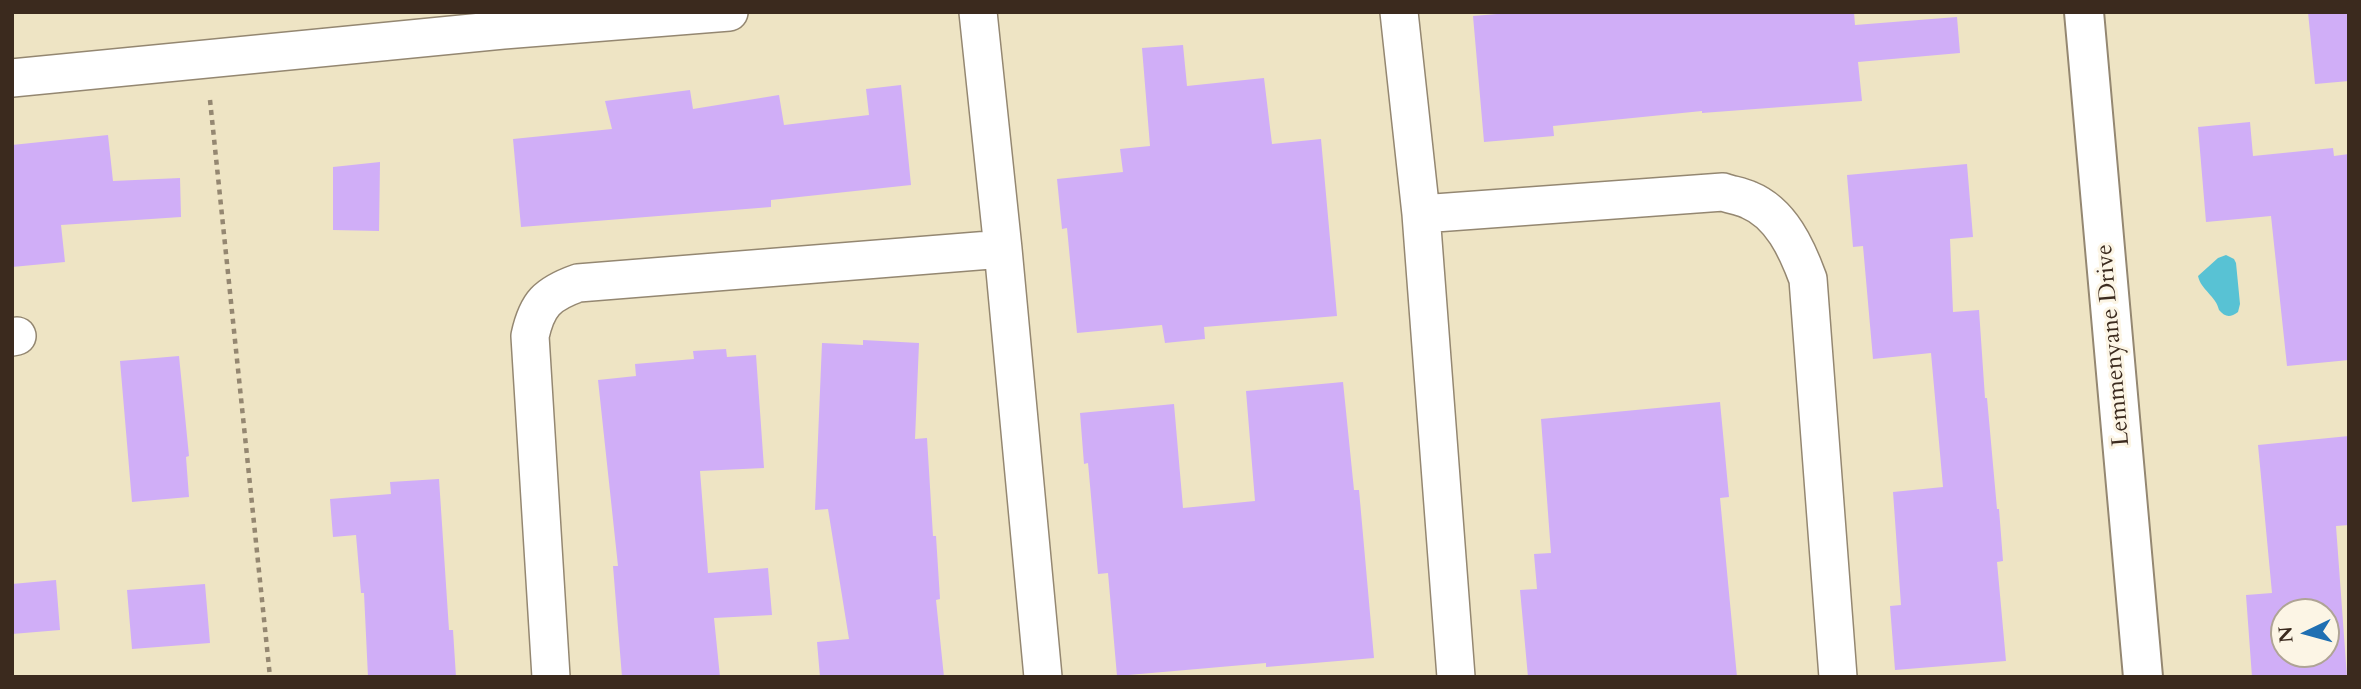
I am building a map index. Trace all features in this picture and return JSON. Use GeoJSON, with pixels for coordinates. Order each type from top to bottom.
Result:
{"type":"FeatureCollection","features":[{"type":"Feature","properties":{"kind":"street"},"geometry":{"type":"LineString","coordinates":[[12,78],[206,58],[502,21],[729,12]]}},
{"type":"Feature","properties":{"kind":"street"},"geometry":{"type":"LineString","coordinates":[[978,12],[1043,677]]}},
{"type":"Feature","properties":{"kind":"street"},"geometry":{"type":"LineString","coordinates":[[1399,12],[1421,214],[1455,677]]}},
{"type":"Feature","properties":{"kind":"street","name":"Lemmenyane Drive"},"geometry":{"type":"LineString","coordinates":[[2084,12],[2143,677]]}},
{"type":"Feature","properties":{"kind":"street"},"geometry":{"type":"LineString","coordinates":[[1421,214],[1723,192],[1752,201],[1776,220],[1796,248],[1808,279],[1838,677]]}},
{"type":"Feature","properties":{"kind":"street"},"geometry":{"type":"LineString","coordinates":[[551,677],[530,336],[534,318],[545,300],[559,290],[578,283],[1003,249]]}},
{"type":"Feature","properties":{"kind":"path"},"geometry":{"type":"LineString","coordinates":[[206,58],[270,677]]}},
{"type":"Feature","properties":{"kind":"water"},"geometry":{"type":"Polygon","coordinates":[[[2226,255],[2236,263],[2240,304],[2238,312],[2230,316],[2219,310],[2198,276],[2218,258],[2226,255]]]}},
{"type":"Feature","properties":{"kind":"building"},"geometry":{"type":"Polygon","coordinates":[[[1521,12],[1854,12],[1855,25],[1957,17],[1960,53],[1858,62],[1862,101],[1702,111],[1553,126],[1554,136],[1484,142],[1473,16],[1521,12]]]}},
{"type":"Feature","properties":{"kind":"building"},"geometry":{"type":"Polygon","coordinates":[[[2308,12],[2349,12],[2349,81],[2315,84],[2308,12]]]}},
{"type":"Feature","properties":{"kind":"building"},"geometry":{"type":"Polygon","coordinates":[[[1183,45],[1187,86],[1264,78],[1272,144],[1321,139],[1337,316],[1204,327],[1205,339],[1165,343],[1162,325],[1077,333],[1067,228],[1062,229],[1057,179],[1123,172],[1120,149],[1150,146],[1142,48],[1183,45]]]}},
{"type":"Feature","properties":{"kind":"building"},"geometry":{"type":"Polygon","coordinates":[[[901,85],[911,185],[771,200],[771,207],[521,227],[513,139],[612,129],[605,101],[690,90],[693,109],[779,95],[784,125],[869,115],[866,89],[901,85]]]}},
{"type":"Feature","properties":{"kind":"building"},"geometry":{"type":"Polygon","coordinates":[[[2250,122],[2253,156],[2333,148],[2334,156],[2349,154],[2349,360],[2287,366],[2271,216],[2206,222],[2198,127],[2250,122]]]}},
{"type":"Feature","properties":{"kind":"building"},"geometry":{"type":"Polygon","coordinates":[[[108,135],[113,181],[180,178],[181,217],[61,225],[65,262],[12,267],[12,145],[108,135]]]}},
{"type":"Feature","properties":{"kind":"building"},"geometry":{"type":"Polygon","coordinates":[[[380,162],[379,231],[333,230],[333,167],[380,162]]]}},
{"type":"Feature","properties":{"kind":"building"},"geometry":{"type":"Polygon","coordinates":[[[1967,164],[1973,237],[1950,239],[1953,312],[1979,310],[1985,398],[2003,561],[1997,562],[2006,661],[1895,670],[1890,606],[1901,605],[1893,492],[1943,487],[1931,353],[1873,359],[1863,246],[1853,247],[1847,175],[1967,164]]]}},
{"type":"Feature","properties":{"kind":"building"},"geometry":{"type":"Polygon","coordinates":[[[863,340],[919,343],[915,439],[927,438],[940,599],[936,600],[944,677],[820,677],[817,642],[849,639],[828,509],[815,510],[822,343],[863,345],[863,340]]]}},
{"type":"Feature","properties":{"kind":"building"},"geometry":{"type":"Polygon","coordinates":[[[726,349],[727,357],[756,355],[764,468],[700,471],[708,573],[768,568],[772,615],[714,618],[720,677],[622,677],[613,566],[618,566],[598,380],[636,376],[635,364],[694,359],[693,351],[726,349]]]}},
{"type":"Feature","properties":{"kind":"building"},"geometry":{"type":"Polygon","coordinates":[[[179,356],[189,456],[186,457],[189,497],[132,502],[120,361],[179,356]]]}},
{"type":"Feature","properties":{"kind":"building"},"geometry":{"type":"Polygon","coordinates":[[[1343,382],[1354,490],[1359,490],[1374,658],[1266,667],[1266,663],[1117,676],[1108,573],[1098,574],[1088,463],[1084,464],[1080,413],[1174,404],[1183,508],[1255,501],[1246,391],[1343,382]]]}},
{"type":"Feature","properties":{"kind":"building"},"geometry":{"type":"Polygon","coordinates":[[[1720,402],[1729,497],[1720,498],[1737,677],[1528,677],[1520,590],[1537,589],[1534,554],[1551,553],[1541,419],[1720,402]]]}},
{"type":"Feature","properties":{"kind":"building"},"geometry":{"type":"Polygon","coordinates":[[[2349,436],[2349,525],[2336,526],[2347,677],[2252,677],[2246,595],[2272,593],[2258,445],[2349,436]]]}},
{"type":"Feature","properties":{"kind":"building"},"geometry":{"type":"Polygon","coordinates":[[[439,479],[449,630],[453,630],[456,677],[368,677],[364,593],[361,593],[356,535],[333,537],[330,499],[391,494],[390,482],[439,479]]]}},
{"type":"Feature","properties":{"kind":"building"},"geometry":{"type":"Polygon","coordinates":[[[56,580],[60,630],[12,634],[12,584],[56,580]]]}},
{"type":"Feature","properties":{"kind":"building"},"geometry":{"type":"Polygon","coordinates":[[[205,584],[210,643],[132,649],[127,590],[205,584]]]}}]}
